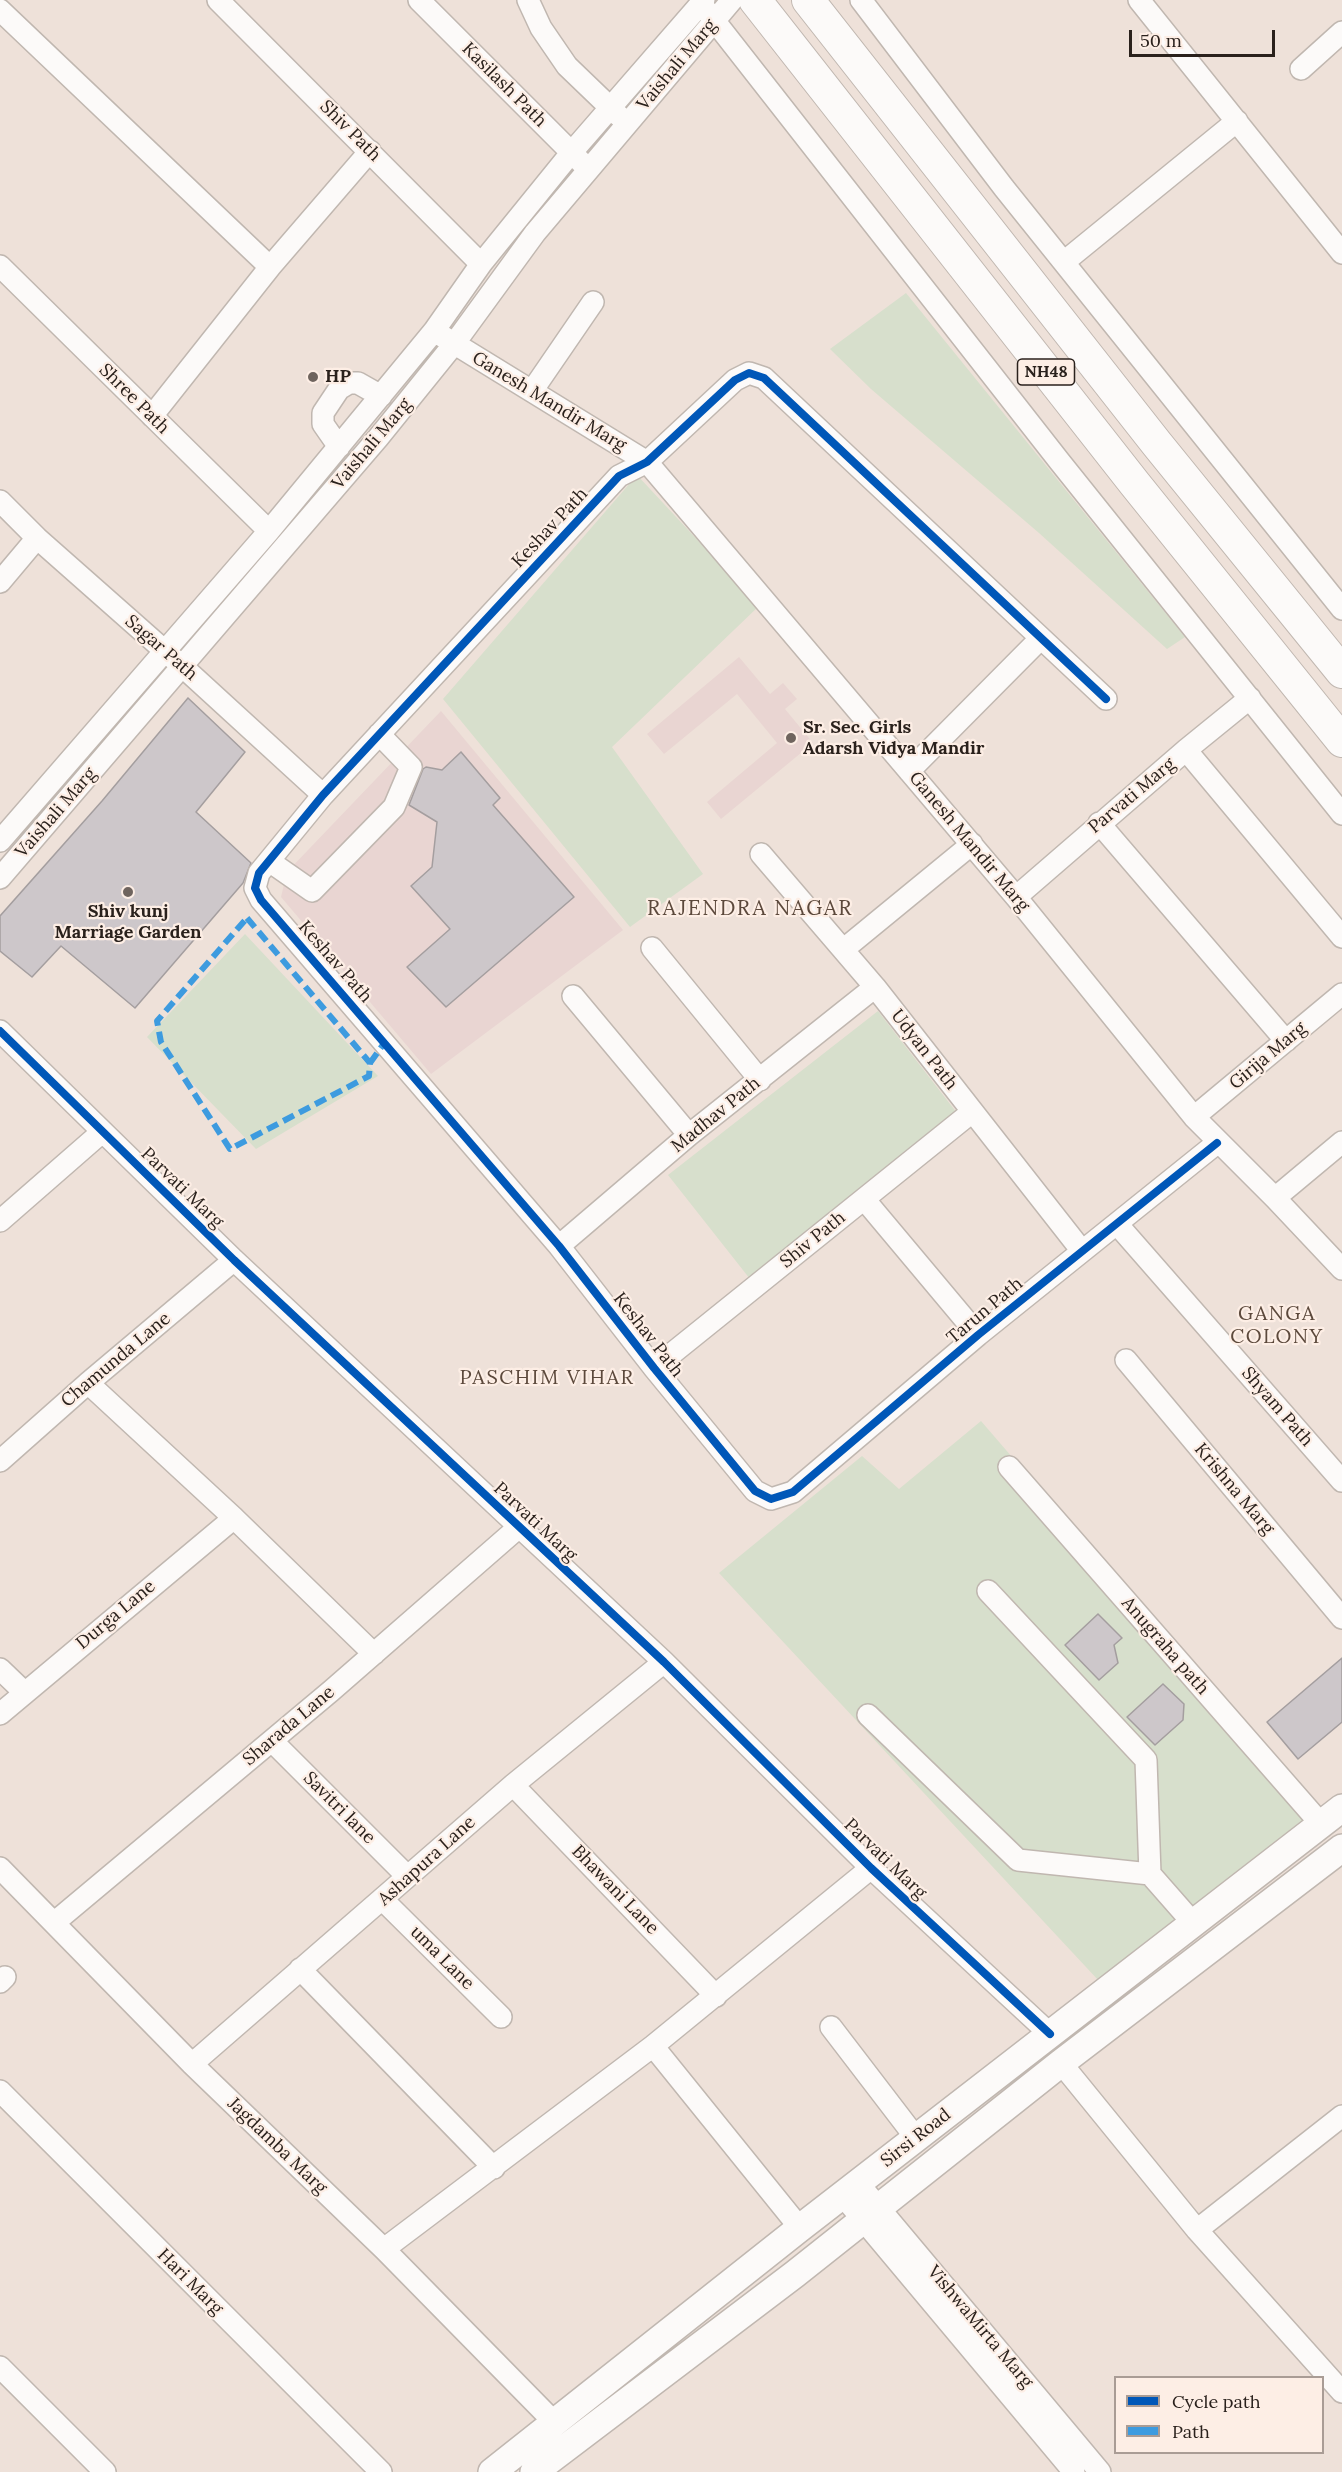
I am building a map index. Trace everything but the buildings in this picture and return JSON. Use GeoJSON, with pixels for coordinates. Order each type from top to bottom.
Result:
{"type":"FeatureCollection","features":[{"type":"Feature","properties":{"kind":"highway","name":"NH48"},"geometry":{"type":"LineString","coordinates":[[755,0],[1113,457],[1342,741]]}},
{"type":"Feature","properties":{"kind":"highway","name":"NH48"},"geometry":{"type":"LineString","coordinates":[[808,0],[1157,444],[1342,672]]}},
{"type":"Feature","properties":{"kind":"main road","name":"Sirsi Road"},"geometry":{"type":"LineString","coordinates":[[492,2472],[800,2228],[1332,1816]]}},
{"type":"Feature","properties":{"kind":"main road","name":"Sirsi Road"},"geometry":{"type":"LineString","coordinates":[[534,2472],[1342,1848]]}},
{"type":"Feature","properties":{"kind":"street","name":"Shiv Path"},"geometry":{"type":"LineString","coordinates":[[218,0],[482,264]]}},
{"type":"Feature","properties":{"kind":"street","name":"Kasilash Path"},"geometry":{"type":"LineString","coordinates":[[419,0],[589,169]]}},
{"type":"Feature","properties":{"kind":"street"},"geometry":{"type":"LineString","coordinates":[[528,0],[541,28],[567,66],[609,108],[628,123]]}},
{"type":"Feature","properties":{"kind":"street","name":"Vaishali Marg"},"geometry":{"type":"LineString","coordinates":[[0,841],[165,653],[339,447],[434,331],[482,264],[609,108],[705,6],[732,0]]}},
{"type":"Feature","properties":{"kind":"street"},"geometry":{"type":"LineString","coordinates":[[861,0],[1004,188],[1342,609]]}},
{"type":"Feature","properties":{"kind":"street"},"geometry":{"type":"LineString","coordinates":[[1139,0],[1342,253]]}},
{"type":"Feature","properties":{"kind":"street"},"geometry":{"type":"LineString","coordinates":[[705,6],[1052,453],[1342,814]]}},
{"type":"Feature","properties":{"kind":"street","name":"Vaishali Marg"},"geometry":{"type":"LineString","coordinates":[[0,878],[378,438],[454,344],[535,232],[628,123],[705,6]]}},
{"type":"Feature","properties":{"kind":"street"},"geometry":{"type":"LineString","coordinates":[[0,10],[270,267]]}},
{"type":"Feature","properties":{"kind":"street"},"geometry":{"type":"LineString","coordinates":[[1301,69],[1342,32]]}},
{"type":"Feature","properties":{"kind":"street"},"geometry":{"type":"LineString","coordinates":[[1064,262],[1236,120]]}},
{"type":"Feature","properties":{"kind":"street"},"geometry":{"type":"LineString","coordinates":[[152,416],[270,267],[370,151]]}},
{"type":"Feature","properties":{"kind":"street","name":"Shree Path"},"geometry":{"type":"LineString","coordinates":[[0,266],[269,531]]}},
{"type":"Feature","properties":{"kind":"street"},"geometry":{"type":"LineString","coordinates":[[532,391],[594,302]]}},
{"type":"Feature","properties":{"kind":"street","name":"Ganesh Mandir Marg"},"geometry":{"type":"LineString","coordinates":[[434,331],[646,462],[972,844],[1194,1117],[1342,1269]]}},
{"type":"Feature","properties":{"kind":"street","name":"Keshav Path"},"geometry":{"type":"LineString","coordinates":[[771,1499],[755,1491],[654,1368],[559,1246],[261,900],[255,888],[259,873],[322,795],[619,476],[646,462],[735,380],[749,373],[764,378],[1106,699]]}},
{"type":"Feature","properties":{"kind":"street"},"geometry":{"type":"LineString","coordinates":[[339,447],[323,424],[323,413],[339,389],[349,383],[358,382],[381,396]]}},
{"type":"Feature","properties":{"kind":"street"},"geometry":{"type":"LineString","coordinates":[[358,424],[378,438]]}},
{"type":"Feature","properties":{"kind":"street","name":"Sagar Path"},"geometry":{"type":"LineString","coordinates":[[0,501],[37,538],[183,667],[322,795]]}},
{"type":"Feature","properties":{"kind":"street"},"geometry":{"type":"LineString","coordinates":[[0,582],[37,538]]}},
{"type":"Feature","properties":{"kind":"street"},"geometry":{"type":"LineString","coordinates":[[909,771],[1040,639]]}},
{"type":"Feature","properties":{"kind":"street","name":"Parvati Marg"},"geometry":{"type":"LineString","coordinates":[[1016,897],[1186,750],[1250,698]]}},
{"type":"Feature","properties":{"kind":"street"},"geometry":{"type":"LineString","coordinates":[[269,861],[312,891],[394,807],[411,767],[379,734]]}},
{"type":"Feature","properties":{"kind":"street"},"geometry":{"type":"LineString","coordinates":[[1186,750],[1342,937]]}},
{"type":"Feature","properties":{"kind":"street"},"geometry":{"type":"LineString","coordinates":[[1099,824],[1286,1041]]}},
{"type":"Feature","properties":{"kind":"street"},"geometry":{"type":"LineString","coordinates":[[844,949],[972,844]]}},
{"type":"Feature","properties":{"kind":"street","name":"Udyan Path"},"geometry":{"type":"LineString","coordinates":[[760,854],[875,987],[1082,1251]]}},
{"type":"Feature","properties":{"kind":"street"},"geometry":{"type":"LineString","coordinates":[[652,948],[760,1080]]}},
{"type":"Feature","properties":{"kind":"street","name":"Madhav Path"},"geometry":{"type":"LineString","coordinates":[[559,1246],[689,1135],[875,987]]}},
{"type":"Feature","properties":{"kind":"street","name":"Girija Marg"},"geometry":{"type":"LineString","coordinates":[[1194,1117],[1342,994]]}},
{"type":"Feature","properties":{"kind":"street"},"geometry":{"type":"LineString","coordinates":[[573,996],[689,1135]]}},
{"type":"Feature","properties":{"kind":"street","name":"Parvati Marg"},"geometry":{"type":"LineString","coordinates":[[0,1031],[234,1260],[664,1662],[871,1868],[1050,2034]]}},
{"type":"Feature","properties":{"kind":"street","name":"Shiv Path"},"geometry":{"type":"LineString","coordinates":[[654,1368],[972,1112]]}},
{"type":"Feature","properties":{"kind":"street"},"geometry":{"type":"LineString","coordinates":[[0,1221],[102,1132]]}},
{"type":"Feature","properties":{"kind":"street"},"geometry":{"type":"LineString","coordinates":[[1275,1198],[1342,1142]]}},
{"type":"Feature","properties":{"kind":"street","name":"Tarun Path"},"geometry":{"type":"LineString","coordinates":[[771,1499],[793,1492],[978,1335],[1217,1143]]}},
{"type":"Feature","properties":{"kind":"street"},"geometry":{"type":"LineString","coordinates":[[864,1199],[978,1335]]}},
{"type":"Feature","properties":{"kind":"street","name":"Shyam Path"},"geometry":{"type":"LineString","coordinates":[[1117,1224],[1342,1481]]}},
{"type":"Feature","properties":{"kind":"street","name":"Chamunda Lane"},"geometry":{"type":"LineString","coordinates":[[0,1461],[88,1383],[234,1260]]}},
{"type":"Feature","properties":{"kind":"street","name":"Krishna Marg"},"geometry":{"type":"LineString","coordinates":[[1126,1360],[1342,1618]]}},
{"type":"Feature","properties":{"kind":"street"},"geometry":{"type":"LineString","coordinates":[[88,1383],[234,1518],[374,1654]]}},
{"type":"Feature","properties":{"kind":"street","name":"Anugraha path"},"geometry":{"type":"LineString","coordinates":[[1009,1467],[1332,1816]]}},
{"type":"Feature","properties":{"kind":"street","name":"Durga Lane"},"geometry":{"type":"LineString","coordinates":[[0,1714],[234,1518]]}},
{"type":"Feature","properties":{"kind":"street","name":"Sharada Lane"},"geometry":{"type":"LineString","coordinates":[[55,1922],[272,1741],[519,1527]]}},
{"type":"Feature","properties":{"kind":"street"},"geometry":{"type":"LineString","coordinates":[[988,1591],[1146,1760],[1150,1874],[1193,1923]]}},
{"type":"Feature","properties":{"kind":"street","name":"Ashapura Lane"},"geometry":{"type":"LineString","coordinates":[[192,2064],[513,1785],[664,1662]]}},
{"type":"Feature","properties":{"kind":"street"},"geometry":{"type":"LineString","coordinates":[[0,1669],[24,1692]]}},
{"type":"Feature","properties":{"kind":"street"},"geometry":{"type":"LineString","coordinates":[[868,1715],[1018,1860],[1150,1874]]}},
{"type":"Feature","properties":{"kind":"street","name":"Savitri lane"},"geometry":{"type":"LineString","coordinates":[[272,1741],[407,1876]]}},
{"type":"Feature","properties":{"kind":"street","name":"Bhawani Lane"},"geometry":{"type":"LineString","coordinates":[[513,1785],[716,1996]]}},
{"type":"Feature","properties":{"kind":"street","name":"Jagdamba Marg"},"geometry":{"type":"LineString","coordinates":[[0,1868],[192,2064],[384,2249],[554,2422]]}},
{"type":"Feature","properties":{"kind":"street"},"geometry":{"type":"LineString","coordinates":[[384,2249],[653,2046],[871,1868]]}},
{"type":"Feature","properties":{"kind":"street","name":"uma Lane"},"geometry":{"type":"LineString","coordinates":[[383,1900],[501,2017]]}},
{"type":"Feature","properties":{"kind":"street"},"geometry":{"type":"LineString","coordinates":[[300,1969],[494,2168]]}},
{"type":"Feature","properties":{"kind":"street"},"geometry":{"type":"LineString","coordinates":[[831,2027],[916,2138]]}},
{"type":"Feature","properties":{"kind":"street"},"geometry":{"type":"LineString","coordinates":[[653,2046],[800,2228]]}},
{"type":"Feature","properties":{"kind":"street"},"geometry":{"type":"LineString","coordinates":[[1061,2063],[1197,2230],[1342,2392]]}},
{"type":"Feature","properties":{"kind":"street","name":"Hari Marg"},"geometry":{"type":"LineString","coordinates":[[0,2091],[381,2472]]}},
{"type":"Feature","properties":{"kind":"street"},"geometry":{"type":"LineString","coordinates":[[1197,2230],[1339,2125]]}},
{"type":"Feature","properties":{"kind":"street","name":"VishwaMirta Marg"},"geometry":{"type":"LineString","coordinates":[[850,2189],[1100,2472]]}},
{"type":"Feature","properties":{"kind":"street","name":"VishwaMirta Marg"},"geometry":{"type":"LineString","coordinates":[[871,2213],[1074,2472]]}},
{"type":"Feature","properties":{"kind":"street"},"geometry":{"type":"LineString","coordinates":[[0,2367],[105,2472]]}},
{"type":"Feature","properties":{"kind":"shaded area","name":"Sr. Sec. Girls Adarsh Vidya Mandir"},"geometry":{"type":"Polygon","coordinates":[[[739,657],[770,694],[783,683],[797,699],[785,709],[813,743],[721,819],[707,802],[777,743],[737,694],[664,754],[647,734],[739,657]]]}},
{"type":"Feature","properties":{"kind":"shaded area"},"geometry":{"type":"Polygon","coordinates":[[[441,711],[623,930],[431,1074],[281,897],[287,872],[441,711]]]}},
{"type":"Feature","properties":{"kind":"green space"},"geometry":{"type":"Polygon","coordinates":[[[906,293],[1185,637],[1167,649],[1039,533],[871,389],[830,349],[906,293]]]}},
{"type":"Feature","properties":{"kind":"green space"},"geometry":{"type":"Polygon","coordinates":[[[637,475],[759,606],[612,747],[703,874],[630,927],[443,699],[637,475]]]}},
{"type":"Feature","properties":{"kind":"green space"},"geometry":{"type":"Polygon","coordinates":[[[245,934],[378,1076],[256,1149],[147,1037],[245,934]]]}},
{"type":"Feature","properties":{"kind":"green space"},"geometry":{"type":"Polygon","coordinates":[[[878,1011],[957,1113],[750,1279],[668,1175],[878,1011]]]}},
{"type":"Feature","properties":{"kind":"green space"},"geometry":{"type":"Polygon","coordinates":[[[981,1421],[1316,1810],[1099,1981],[719,1573],[862,1456],[899,1489],[981,1421]]]}},
{"type":"Feature","properties":{"kind":"marked path"},"geometry":{"type":"LineString","coordinates":[[247,918],[370,1063],[369,1076],[230,1149],[161,1042],[157,1021],[247,918]]}},
{"type":"Feature","properties":{"kind":"marked path"},"geometry":{"type":"LineString","coordinates":[[370,1063],[385,1042]]}},
{"type":"Feature","properties":{"kind":"cycle path"},"geometry":{"type":"LineString","coordinates":[[1106,699],[764,378],[749,373],[735,380],[647,462],[619,476],[323,795],[259,873],[255,888],[261,900],[559,1246],[654,1368],[755,1491],[771,1499],[793,1492],[978,1335],[1217,1143]]}},
{"type":"Feature","properties":{"kind":"cycle path"},"geometry":{"type":"LineString","coordinates":[[0,1031],[234,1260],[664,1662],[871,1868],[1050,2034]]}},
{"type":"Feature","properties":{"kind":"place","name":"HP"},"geometry":{"type":"Point","coordinates":[313,377]}},
{"type":"Feature","properties":{"kind":"place","name":"Sr. Sec. Girls Adarsh Vidya Mandir"},"geometry":{"type":"Point","coordinates":[791,738]}},
{"type":"Feature","properties":{"kind":"place","name":"Shiv kunj Marriage Garden"},"geometry":{"type":"Point","coordinates":[128,892]}},
{"type":"Feature","properties":{"kind":"district","name":"RAJENDRA NAGAR"},"geometry":{"type":"Point","coordinates":[750,909]}},
{"type":"Feature","properties":{"kind":"district","name":"GANGA COLONY"},"geometry":{"type":"Point","coordinates":[1277,1326]}},
{"type":"Feature","properties":{"kind":"district","name":"PASCHIM VIHAR"},"geometry":{"type":"Point","coordinates":[547,1378]}}]}
